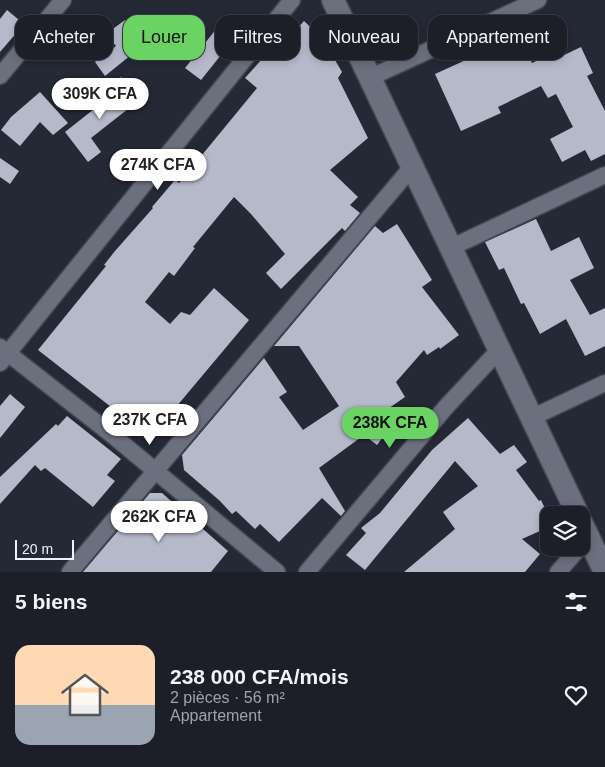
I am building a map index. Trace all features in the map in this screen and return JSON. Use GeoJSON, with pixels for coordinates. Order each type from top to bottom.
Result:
{"type":"FeatureCollection","features":[{"type":"Feature","properties":{"kind":"street"},"geometry":{"type":"LineString","coordinates":[[0,76],[63,0]]}},
{"type":"Feature","properties":{"kind":"street"},"geometry":{"type":"LineString","coordinates":[[277,572],[154,470],[2,354],[292,0]]}},
{"type":"Feature","properties":{"kind":"street"},"geometry":{"type":"LineString","coordinates":[[333,0],[574,506]]}},
{"type":"Feature","properties":{"kind":"street"},"geometry":{"type":"LineString","coordinates":[[369,78],[538,0]]}},
{"type":"Feature","properties":{"kind":"street"},"geometry":{"type":"LineString","coordinates":[[70,572],[154,470],[412,167]]}},
{"type":"Feature","properties":{"kind":"street"},"geometry":{"type":"LineString","coordinates":[[450,248],[605,175]]}},
{"type":"Feature","properties":{"kind":"street"},"geometry":{"type":"LineString","coordinates":[[307,572],[446,407],[500,349]]}},
{"type":"Feature","properties":{"kind":"street"},"geometry":{"type":"LineString","coordinates":[[533,417],[605,383]]}},
{"type":"Feature","properties":{"kind":"street"},"geometry":{"type":"LineString","coordinates":[[590,550],[605,572]]}},
{"type":"Feature","properties":{"kind":"street"},"geometry":{"type":"LineString","coordinates":[[558,572],[569,556]]}},
{"type":"Feature","properties":{"kind":"building"},"geometry":{"type":"Polygon","coordinates":[[[7,10],[15,17],[15,34],[0,52],[0,19],[7,10]]]}},
{"type":"Feature","properties":{"kind":"building"},"geometry":{"type":"Polygon","coordinates":[[[123,21],[123,60],[125,60],[105,76],[95,62],[98,60],[113,60],[113,48],[116,46],[113,42],[113,29],[123,21]]]}},
{"type":"Feature","properties":{"kind":"building"},"geometry":{"type":"Polygon","coordinates":[[[304,21],[310,27],[310,60],[335,60],[342,72],[338,78],[368,138],[330,170],[358,197],[350,205],[360,213],[345,231],[342,228],[281,289],[266,273],[285,254],[234,197],[193,247],[195,248],[174,276],[169,272],[145,302],[170,324],[181,312],[190,315],[214,288],[249,320],[171,413],[173,415],[164,428],[138,428],[38,350],[106,266],[104,265],[115,251],[175,180],[179,183],[257,88],[245,78],[261,60],[300,60],[300,25],[304,21]]]}},
{"type":"Feature","properties":{"kind":"building"},"geometry":{"type":"Polygon","coordinates":[[[215,30],[215,60],[217,60],[201,80],[185,68],[191,60],[205,60],[205,43],[215,30]]]}},
{"type":"Feature","properties":{"kind":"building"},"geometry":{"type":"Polygon","coordinates":[[[581,47],[593,73],[587,76],[605,111],[605,154],[591,161],[585,150],[562,162],[550,139],[573,127],[556,94],[548,98],[541,86],[498,107],[501,113],[461,131],[435,74],[466,60],[530,60],[532,63],[538,60],[567,60],[567,54],[581,47]]]}},
{"type":"Feature","properties":{"kind":"building"},"geometry":{"type":"Polygon","coordinates":[[[121,77],[132,89],[124,97],[133,105],[91,138],[101,152],[88,162],[65,132],[113,94],[108,90],[121,77]]]}},
{"type":"Feature","properties":{"kind":"building"},"geometry":{"type":"Polygon","coordinates":[[[40,92],[68,123],[53,135],[40,122],[20,146],[1,130],[11,117],[40,92]]]}},
{"type":"Feature","properties":{"kind":"building"},"geometry":{"type":"Polygon","coordinates":[[[0,158],[19,171],[10,184],[0,177],[0,158]]]}},
{"type":"Feature","properties":{"kind":"building"},"geometry":{"type":"Polygon","coordinates":[[[536,219],[551,251],[579,237],[594,268],[570,280],[590,315],[605,308],[605,346],[585,356],[566,319],[540,334],[524,303],[521,304],[504,268],[499,270],[485,242],[536,219]]]}},
{"type":"Feature","properties":{"kind":"building"},"geometry":{"type":"Polygon","coordinates":[[[397,224],[432,280],[422,287],[459,335],[440,349],[439,347],[427,355],[424,350],[396,382],[405,397],[379,415],[392,425],[377,445],[364,435],[319,468],[345,511],[341,516],[322,498],[279,542],[260,524],[255,529],[236,511],[232,514],[184,470],[182,455],[264,358],[287,392],[279,397],[303,430],[339,406],[299,346],[274,346],[375,226],[383,233],[397,224]]]}},
{"type":"Feature","properties":{"kind":"building"},"geometry":{"type":"Polygon","coordinates":[[[10,394],[25,407],[0,438],[0,406],[10,394]]]}},
{"type":"Feature","properties":{"kind":"building"},"geometry":{"type":"Polygon","coordinates":[[[67,416],[121,459],[107,475],[115,481],[93,507],[45,468],[41,471],[35,465],[0,504],[0,477],[67,416]]]}},
{"type":"Feature","properties":{"kind":"building"},"geometry":{"type":"Polygon","coordinates":[[[468,418],[500,454],[514,445],[527,462],[516,470],[544,506],[540,506],[540,531],[522,539],[540,554],[525,572],[404,572],[455,529],[443,512],[478,486],[455,461],[365,570],[346,555],[366,533],[361,528],[380,513],[432,450],[468,418]]]}},
{"type":"Feature","properties":{"kind":"building"},"geometry":{"type":"Polygon","coordinates":[[[150,493],[162,493],[228,551],[211,572],[83,572],[150,493]]]}}]}
